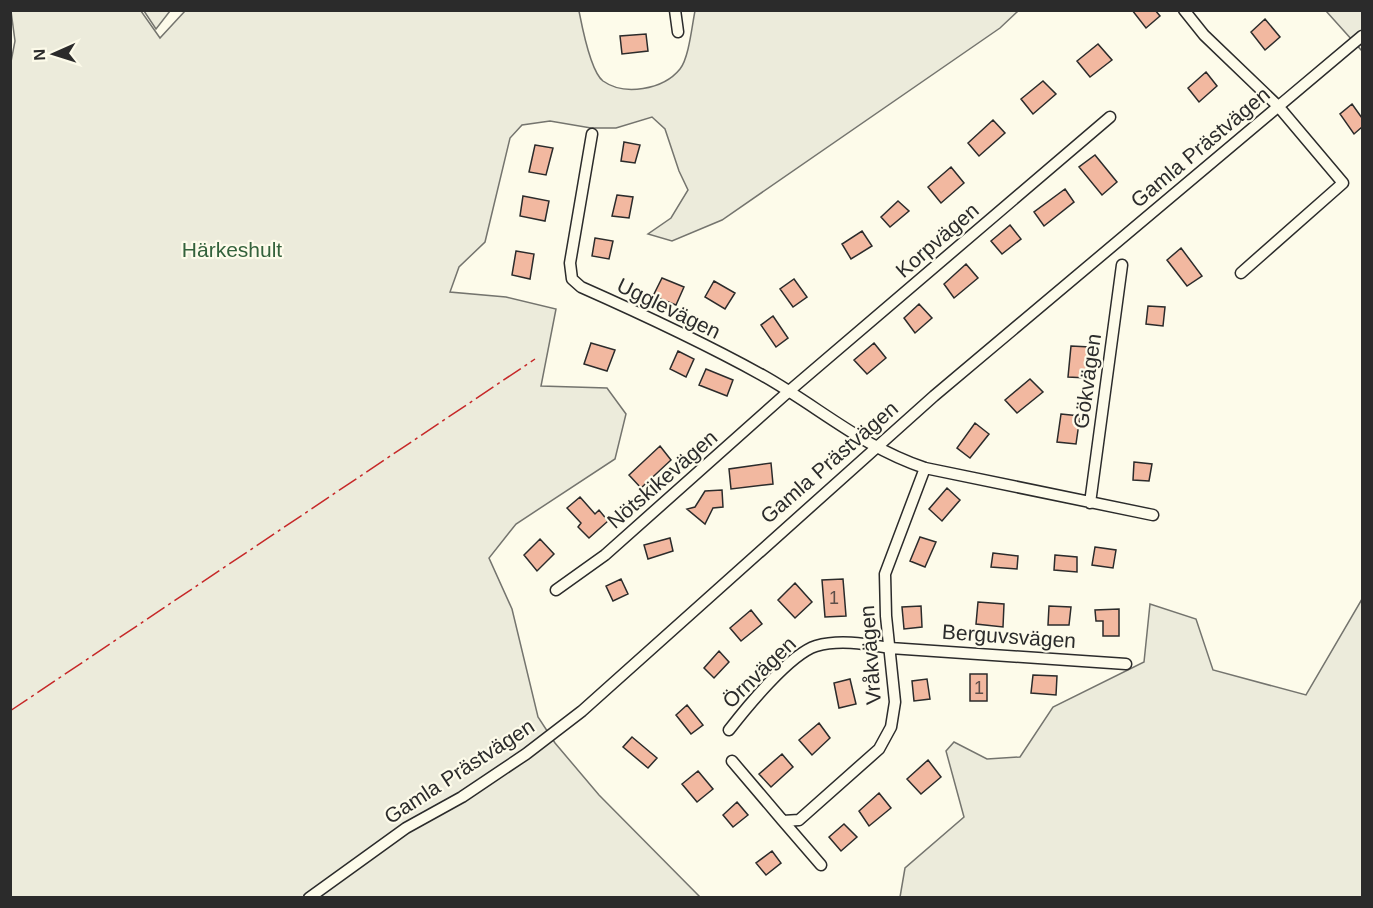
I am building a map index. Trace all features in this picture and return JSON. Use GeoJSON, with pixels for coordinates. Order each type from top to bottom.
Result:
{"type":"FeatureCollection","features":[{"type":"Feature","properties":{"kind":"street"},"geometry":{"type":"LineString","coordinates":[[675,10],[678,32]]}},
{"type":"Feature","properties":{"kind":"street"},"geometry":{"type":"LineString","coordinates":[[1184,10],[1204,34],[1278,106],[1342,183],[1241,273]]}},
{"type":"Feature","properties":{"kind":"street","name":"Gamla Prästvägen"},"geometry":{"type":"LineString","coordinates":[[309,897],[397,835],[462,797],[526,754],[582,711],[875,448],[1362,36]]}},
{"type":"Feature","properties":{"kind":"street","name":"Korpvägen"},"geometry":{"type":"LineString","coordinates":[[788,392],[1110,117]]}},
{"type":"Feature","properties":{"kind":"street","name":"Ugglevägen"},"geometry":{"type":"LineString","coordinates":[[592,135],[570,263],[572,279],[581,287],[763,376],[875,448]]}},
{"type":"Feature","properties":{"kind":"street","name":"Gökvägen"},"geometry":{"type":"LineString","coordinates":[[1090,503],[1122,265]]}},
{"type":"Feature","properties":{"kind":"street","name":"Nötskikevägen"},"geometry":{"type":"LineString","coordinates":[[556,590],[605,555],[788,392]]}},
{"type":"Feature","properties":{"kind":"street"},"geometry":{"type":"LineString","coordinates":[[875,448],[925,468],[1153,515]]}},
{"type":"Feature","properties":{"kind":"street","name":"Vråkvägen"},"geometry":{"type":"LineString","coordinates":[[783,821],[799,820],[879,749],[891,727],[895,702],[885,574],[925,468]]}},
{"type":"Feature","properties":{"kind":"street","name":"Örnvägen"},"geometry":{"type":"LineString","coordinates":[[729,730],[751,702],[790,664],[814,646],[853,642],[890,648]]}},
{"type":"Feature","properties":{"kind":"street","name":"Berguvsvägen"},"geometry":{"type":"LineString","coordinates":[[890,648],[1126,664]]}},
{"type":"Feature","properties":{"kind":"street"},"geometry":{"type":"LineString","coordinates":[[732,761],[821,865]]}},
{"type":"Feature","properties":{"kind":"green space","name":"Härkeshult"},"geometry":{"type":"Polygon","coordinates":[[[11,11],[141,11],[160,38],[185,11],[579,11],[587,48],[598,76],[612,86],[632,89],[664,82],[680,69],[688,50],[695,11],[1018,11],[1000,28],[722,220],[672,241],[648,234],[671,218],[688,190],[665,129],[652,117],[616,128],[591,128],[550,121],[522,125],[510,138],[485,242],[459,267],[450,292],[506,297],[556,309],[541,386],[607,388],[626,414],[615,459],[516,524],[489,558],[512,609],[538,717],[555,743],[599,795],[700,897],[10,897],[10,67],[15,41],[11,11]]]}},
{"type":"Feature","properties":{"kind":"green space"},"geometry":{"type":"Polygon","coordinates":[[[144,11],[170,11],[156,29],[144,11]]]}},
{"type":"Feature","properties":{"kind":"green space"},"geometry":{"type":"Polygon","coordinates":[[[1326,11],[1362,11],[1362,51],[1326,11]]]}},
{"type":"Feature","properties":{"kind":"green space"},"geometry":{"type":"Polygon","coordinates":[[[1362,599],[1362,897],[900,897],[905,868],[964,817],[946,751],[954,742],[987,759],[1020,757],[1053,707],[1144,662],[1150,604],[1196,619],[1213,670],[1306,695],[1362,599]]]}},
{"type":"Feature","properties":{"kind":"building"},"geometry":{"type":"Polygon","coordinates":[[[1132,10],[1155,10],[1160,16],[1146,28],[1132,10]]]}},
{"type":"Feature","properties":{"kind":"building"},"geometry":{"type":"Polygon","coordinates":[[[1265,19],[1280,37],[1265,50],[1251,32],[1265,19]]]}},
{"type":"Feature","properties":{"kind":"building"},"geometry":{"type":"Polygon","coordinates":[[[646,34],[648,51],[622,54],[620,36],[646,34]]]}},
{"type":"Feature","properties":{"kind":"building"},"geometry":{"type":"Polygon","coordinates":[[[1098,44],[1112,60],[1090,77],[1077,61],[1098,44]]]}},
{"type":"Feature","properties":{"kind":"building"},"geometry":{"type":"Polygon","coordinates":[[[1206,72],[1217,86],[1199,102],[1188,88],[1206,72]]]}},
{"type":"Feature","properties":{"kind":"building"},"geometry":{"type":"Polygon","coordinates":[[[1043,81],[1056,94],[1033,114],[1021,99],[1043,81]]]}},
{"type":"Feature","properties":{"kind":"building"},"geometry":{"type":"Polygon","coordinates":[[[1352,104],[1362,118],[1362,127],[1354,134],[1340,114],[1352,104]]]}},
{"type":"Feature","properties":{"kind":"building"},"geometry":{"type":"Polygon","coordinates":[[[993,120],[1005,133],[979,156],[968,143],[993,120]]]}},
{"type":"Feature","properties":{"kind":"building"},"geometry":{"type":"Polygon","coordinates":[[[624,142],[640,145],[635,163],[621,161],[624,142]]]}},
{"type":"Feature","properties":{"kind":"building"},"geometry":{"type":"Polygon","coordinates":[[[535,145],[553,148],[546,175],[529,172],[535,145]]]}},
{"type":"Feature","properties":{"kind":"building"},"geometry":{"type":"Polygon","coordinates":[[[1095,155],[1117,182],[1102,195],[1079,167],[1095,155]]]}},
{"type":"Feature","properties":{"kind":"building"},"geometry":{"type":"Polygon","coordinates":[[[951,167],[964,183],[941,203],[928,187],[951,167]]]}},
{"type":"Feature","properties":{"kind":"building"},"geometry":{"type":"Polygon","coordinates":[[[1065,189],[1074,202],[1044,226],[1034,212],[1065,189]]]}},
{"type":"Feature","properties":{"kind":"building"},"geometry":{"type":"Polygon","coordinates":[[[617,195],[633,197],[629,218],[612,216],[617,195]]]}},
{"type":"Feature","properties":{"kind":"building"},"geometry":{"type":"Polygon","coordinates":[[[523,196],[549,201],[545,221],[520,216],[523,196]]]}},
{"type":"Feature","properties":{"kind":"building"},"geometry":{"type":"Polygon","coordinates":[[[898,201],[909,211],[890,227],[881,217],[898,201]]]}},
{"type":"Feature","properties":{"kind":"building"},"geometry":{"type":"Polygon","coordinates":[[[1010,225],[1021,239],[1002,254],[991,241],[1010,225]]]}},
{"type":"Feature","properties":{"kind":"building"},"geometry":{"type":"Polygon","coordinates":[[[862,231],[872,246],[851,259],[842,244],[862,231]]]}},
{"type":"Feature","properties":{"kind":"building"},"geometry":{"type":"Polygon","coordinates":[[[595,238],[613,241],[609,259],[592,256],[595,238]]]}},
{"type":"Feature","properties":{"kind":"building"},"geometry":{"type":"Polygon","coordinates":[[[1181,248],[1202,276],[1187,286],[1167,260],[1181,248]]]}},
{"type":"Feature","properties":{"kind":"building"},"geometry":{"type":"Polygon","coordinates":[[[516,251],[534,254],[530,279],[512,275],[516,251]]]}},
{"type":"Feature","properties":{"kind":"building"},"geometry":{"type":"Polygon","coordinates":[[[966,264],[978,278],[954,298],[944,284],[966,264]]]}},
{"type":"Feature","properties":{"kind":"building"},"geometry":{"type":"Polygon","coordinates":[[[662,278],[684,287],[676,305],[653,296],[662,278]]]}},
{"type":"Feature","properties":{"kind":"building"},"geometry":{"type":"Polygon","coordinates":[[[794,279],[807,297],[793,307],[780,289],[794,279]]]}},
{"type":"Feature","properties":{"kind":"building"},"geometry":{"type":"Polygon","coordinates":[[[714,281],[735,293],[725,309],[705,297],[714,281]]]}},
{"type":"Feature","properties":{"kind":"building"},"geometry":{"type":"Polygon","coordinates":[[[919,304],[932,318],[915,333],[904,318],[919,304]]]}},
{"type":"Feature","properties":{"kind":"building"},"geometry":{"type":"Polygon","coordinates":[[[1148,306],[1165,307],[1163,326],[1146,324],[1148,306]]]}},
{"type":"Feature","properties":{"kind":"building"},"geometry":{"type":"Polygon","coordinates":[[[773,316],[788,338],[776,347],[761,325],[773,316]]]}},
{"type":"Feature","properties":{"kind":"building"},"geometry":{"type":"Polygon","coordinates":[[[591,343],[615,350],[607,371],[584,364],[591,343]]]}},
{"type":"Feature","properties":{"kind":"building"},"geometry":{"type":"Polygon","coordinates":[[[874,343],[886,358],[867,374],[854,360],[874,343]]]}},
{"type":"Feature","properties":{"kind":"building"},"geometry":{"type":"Polygon","coordinates":[[[1071,346],[1090,347],[1087,378],[1068,377],[1071,346]]]}},
{"type":"Feature","properties":{"kind":"building"},"geometry":{"type":"Polygon","coordinates":[[[678,351],[694,359],[686,377],[670,369],[678,351]]]}},
{"type":"Feature","properties":{"kind":"building"},"geometry":{"type":"Polygon","coordinates":[[[706,369],[733,380],[727,396],[699,385],[706,369]]]}},
{"type":"Feature","properties":{"kind":"building"},"geometry":{"type":"Polygon","coordinates":[[[1030,379],[1043,392],[1017,413],[1005,400],[1030,379]]]}},
{"type":"Feature","properties":{"kind":"building"},"geometry":{"type":"Polygon","coordinates":[[[1061,414],[1080,416],[1076,444],[1057,442],[1061,414]]]}},
{"type":"Feature","properties":{"kind":"building"},"geometry":{"type":"Polygon","coordinates":[[[975,423],[989,434],[970,458],[957,448],[975,423]]]}},
{"type":"Feature","properties":{"kind":"building"},"geometry":{"type":"Polygon","coordinates":[[[660,446],[671,460],[641,488],[629,475],[660,446]]]}},
{"type":"Feature","properties":{"kind":"building"},"geometry":{"type":"Polygon","coordinates":[[[1134,462],[1152,464],[1149,481],[1133,480],[1134,462]]]}},
{"type":"Feature","properties":{"kind":"building"},"geometry":{"type":"Polygon","coordinates":[[[771,463],[773,484],[731,489],[729,469],[771,463]]]}},
{"type":"Feature","properties":{"kind":"building"},"geometry":{"type":"Polygon","coordinates":[[[947,488],[960,500],[942,521],[929,509],[947,488]]]}},
{"type":"Feature","properties":{"kind":"building"},"geometry":{"type":"Polygon","coordinates":[[[722,490],[723,507],[713,508],[705,524],[687,509],[695,507],[705,491],[722,490]]]}},
{"type":"Feature","properties":{"kind":"building"},"geometry":{"type":"Polygon","coordinates":[[[580,497],[595,514],[599,510],[608,521],[589,538],[578,527],[581,523],[567,508],[580,497]]]}},
{"type":"Feature","properties":{"kind":"building"},"geometry":{"type":"Polygon","coordinates":[[[920,537],[936,542],[925,567],[910,561],[920,537]]]}},
{"type":"Feature","properties":{"kind":"building"},"geometry":{"type":"Polygon","coordinates":[[[670,538],[673,551],[648,559],[644,545],[670,538]]]}},
{"type":"Feature","properties":{"kind":"building"},"geometry":{"type":"Polygon","coordinates":[[[540,539],[554,554],[537,571],[524,555],[540,539]]]}},
{"type":"Feature","properties":{"kind":"building"},"geometry":{"type":"Polygon","coordinates":[[[1095,547],[1116,550],[1113,568],[1092,565],[1095,547]]]}},
{"type":"Feature","properties":{"kind":"building"},"geometry":{"type":"Polygon","coordinates":[[[993,553],[1018,556],[1017,569],[991,567],[993,553]]]}},
{"type":"Feature","properties":{"kind":"building"},"geometry":{"type":"Polygon","coordinates":[[[1055,555],[1077,557],[1077,572],[1054,570],[1055,555]]]}},
{"type":"Feature","properties":{"kind":"building"},"geometry":{"type":"Polygon","coordinates":[[[621,579],[628,594],[613,601],[606,586],[621,579]]]}},
{"type":"Feature","properties":{"kind":"building"},"geometry":{"type":"Polygon","coordinates":[[[843,579],[846,616],[825,617],[822,580],[843,579]]]}},
{"type":"Feature","properties":{"kind":"building"},"geometry":{"type":"Polygon","coordinates":[[[795,583],[812,602],[795,618],[778,600],[795,583]]]}},
{"type":"Feature","properties":{"kind":"building"},"geometry":{"type":"Polygon","coordinates":[[[978,602],[1004,604],[1003,627],[976,624],[978,602]]]}},
{"type":"Feature","properties":{"kind":"building"},"geometry":{"type":"Polygon","coordinates":[[[921,606],[922,627],[904,629],[902,607],[921,606]]]}},
{"type":"Feature","properties":{"kind":"building"},"geometry":{"type":"Polygon","coordinates":[[[1049,606],[1071,607],[1069,625],[1048,625],[1049,606]]]}},
{"type":"Feature","properties":{"kind":"building"},"geometry":{"type":"Polygon","coordinates":[[[1119,609],[1119,636],[1103,636],[1103,621],[1096,621],[1095,610],[1119,609]]]}},
{"type":"Feature","properties":{"kind":"building"},"geometry":{"type":"Polygon","coordinates":[[[751,610],[762,624],[741,641],[730,628],[751,610]]]}},
{"type":"Feature","properties":{"kind":"building"},"geometry":{"type":"Polygon","coordinates":[[[719,651],[729,662],[714,678],[704,668],[719,651]]]}},
{"type":"Feature","properties":{"kind":"building"},"geometry":{"type":"Polygon","coordinates":[[[970,674],[987,674],[987,701],[970,701],[970,674]]]}},
{"type":"Feature","properties":{"kind":"building"},"geometry":{"type":"Polygon","coordinates":[[[1033,675],[1057,676],[1056,695],[1031,693],[1033,675]]]}},
{"type":"Feature","properties":{"kind":"building"},"geometry":{"type":"Polygon","coordinates":[[[850,679],[856,704],[839,708],[834,683],[850,679]]]}},
{"type":"Feature","properties":{"kind":"building"},"geometry":{"type":"Polygon","coordinates":[[[927,679],[930,699],[914,701],[912,681],[927,679]]]}},
{"type":"Feature","properties":{"kind":"building"},"geometry":{"type":"Polygon","coordinates":[[[687,705],[703,725],[691,734],[676,715],[687,705]]]}},
{"type":"Feature","properties":{"kind":"building"},"geometry":{"type":"Polygon","coordinates":[[[819,723],[830,738],[812,755],[799,740],[819,723]]]}},
{"type":"Feature","properties":{"kind":"building"},"geometry":{"type":"Polygon","coordinates":[[[632,737],[657,758],[648,768],[623,747],[632,737]]]}},
{"type":"Feature","properties":{"kind":"building"},"geometry":{"type":"Polygon","coordinates":[[[782,754],[793,767],[771,787],[759,774],[782,754]]]}},
{"type":"Feature","properties":{"kind":"building"},"geometry":{"type":"Polygon","coordinates":[[[928,760],[941,777],[921,794],[907,779],[928,760]]]}},
{"type":"Feature","properties":{"kind":"building"},"geometry":{"type":"Polygon","coordinates":[[[698,771],[713,789],[697,802],[682,784],[698,771]]]}},
{"type":"Feature","properties":{"kind":"building"},"geometry":{"type":"Polygon","coordinates":[[[879,793],[891,808],[869,826],[859,811],[879,793]]]}},
{"type":"Feature","properties":{"kind":"building"},"geometry":{"type":"Polygon","coordinates":[[[737,802],[748,815],[733,827],[723,815],[737,802]]]}},
{"type":"Feature","properties":{"kind":"building"},"geometry":{"type":"Polygon","coordinates":[[[844,824],[857,837],[841,851],[829,837],[844,824]]]}},
{"type":"Feature","properties":{"kind":"building"},"geometry":{"type":"Polygon","coordinates":[[[772,851],[781,863],[766,875],[756,863],[772,851]]]}},
{"type":"Feature","properties":{"kind":"power"},"geometry":{"type":"LineString","coordinates":[[10,711],[535,359]]}}]}
